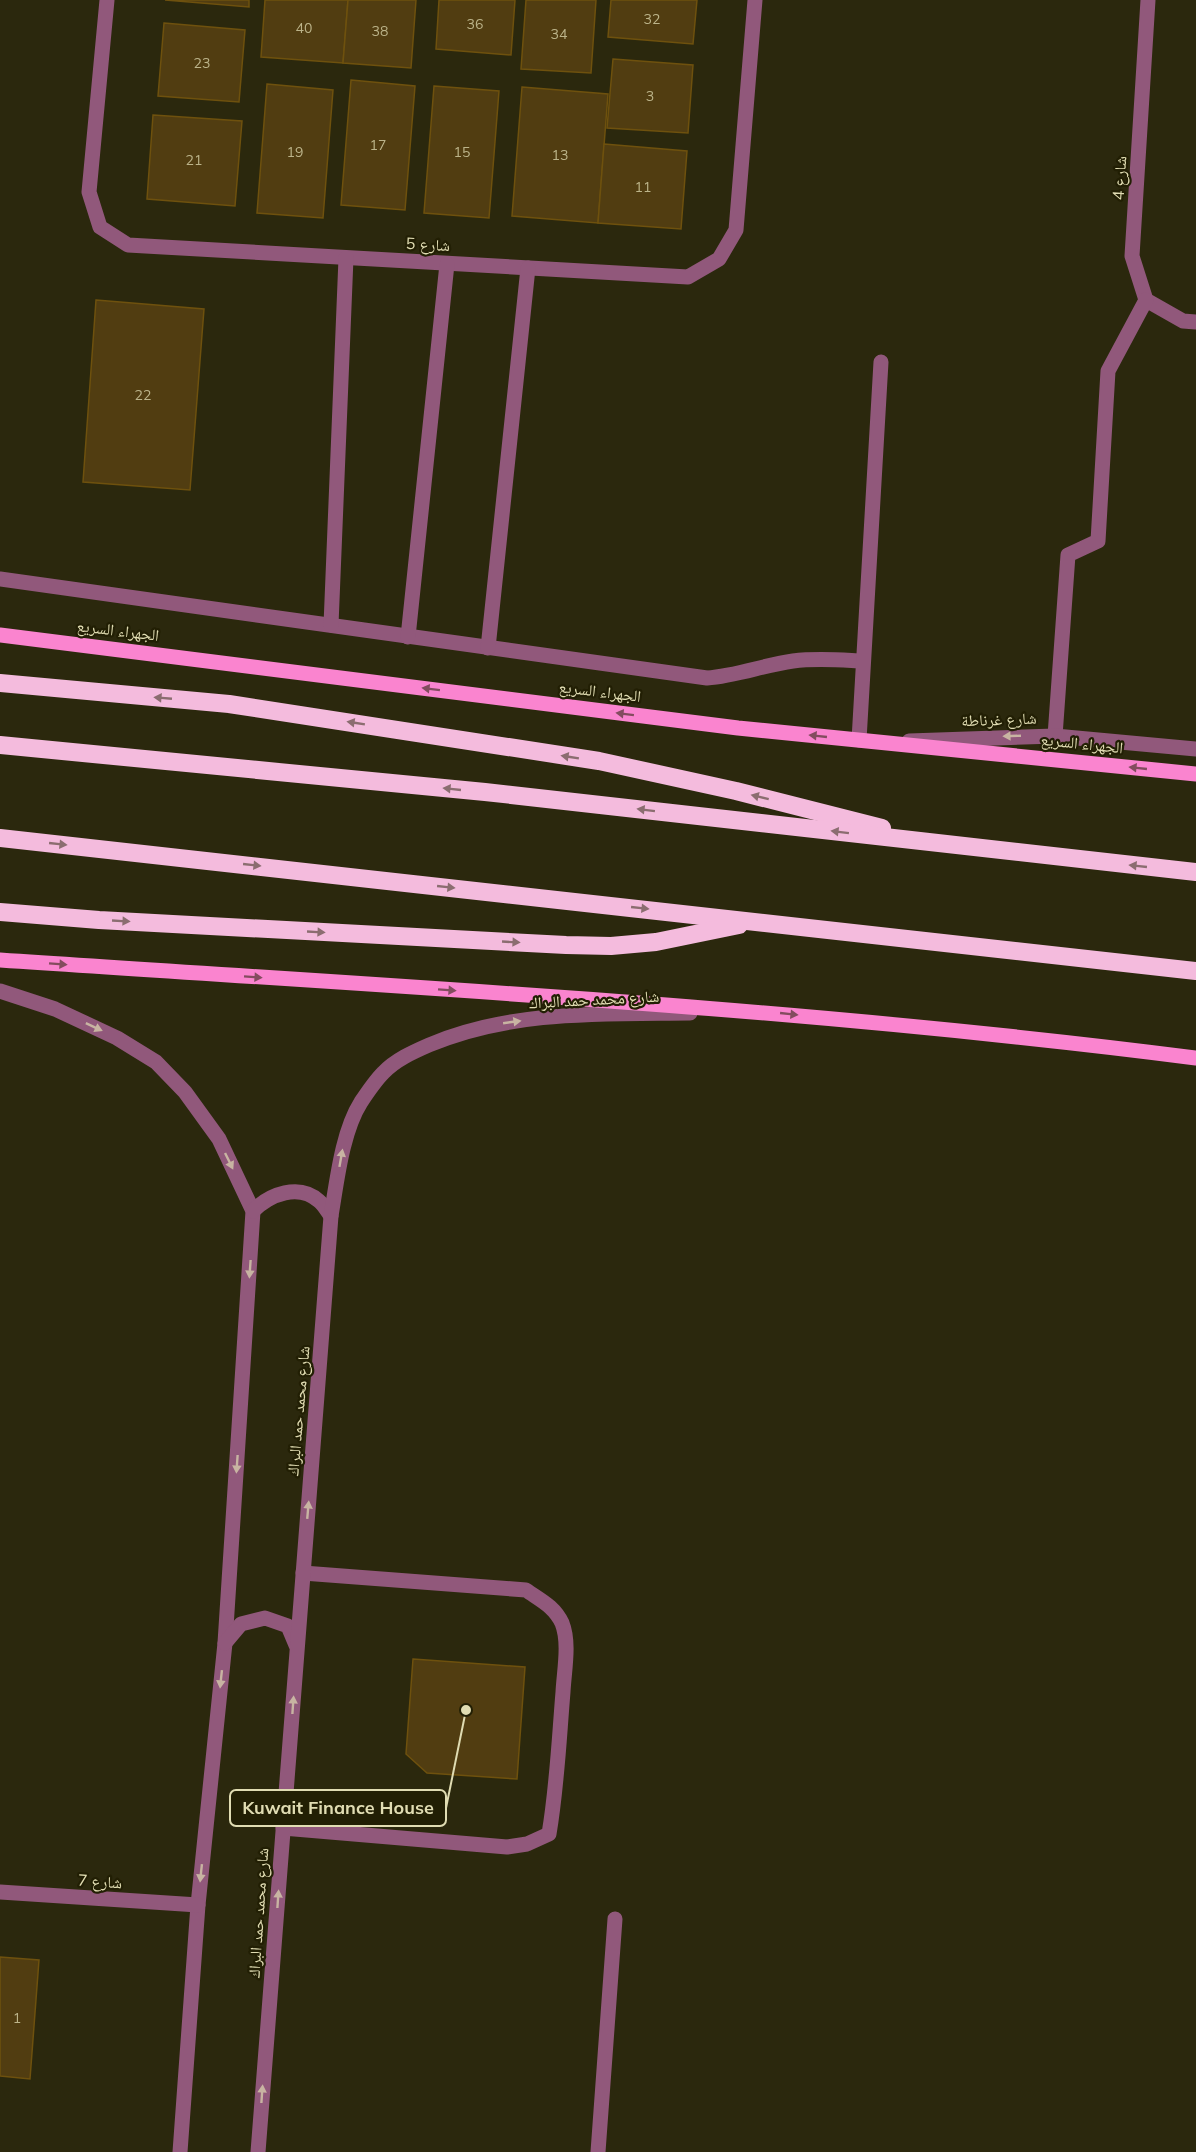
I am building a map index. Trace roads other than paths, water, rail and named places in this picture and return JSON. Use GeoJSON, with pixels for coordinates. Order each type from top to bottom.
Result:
{"type":"FeatureCollection","features":[{"type":"Feature","properties":{"kind":"highway"},"geometry":{"type":"LineString","coordinates":[[0,683],[229,704],[599,761],[748,794],[939,844]]}},
{"type":"Feature","properties":{"kind":"highway"},"geometry":{"type":"LineString","coordinates":[[0,745],[496,793],[1196,872]]}},
{"type":"Feature","properties":{"kind":"highway"},"geometry":{"type":"LineString","coordinates":[[0,838],[1196,971]]}},
{"type":"Feature","properties":{"kind":"highway"},"geometry":{"type":"LineString","coordinates":[[0,912],[554,945],[611,946],[656,942],[759,922]]}},
{"type":"Feature","properties":{"kind":"main road","name":"الجهراء السريع"},"geometry":{"type":"LineString","coordinates":[[0,635],[738,728],[1196,774]]}},
{"type":"Feature","properties":{"kind":"main road"},"geometry":{"type":"LineString","coordinates":[[0,960],[761,1011],[1093,1044],[1196,1058]]}},
{"type":"Feature","properties":{"kind":"street","name":"شارع 5"},"geometry":{"type":"LineString","coordinates":[[107,0],[89,192],[100,227],[128,245],[688,277],[719,259],[736,230],[754,0]]}},
{"type":"Feature","properties":{"kind":"street","name":"شارع 4"},"geometry":{"type":"LineString","coordinates":[[1146,300],[1132,256],[1148,0]]}},
{"type":"Feature","properties":{"kind":"street"},"geometry":{"type":"LineString","coordinates":[[331,626],[345,258]]}},
{"type":"Feature","properties":{"kind":"street"},"geometry":{"type":"LineString","coordinates":[[408,637],[447,264]]}},
{"type":"Feature","properties":{"kind":"street"},"geometry":{"type":"LineString","coordinates":[[488,648],[528,268]]}},
{"type":"Feature","properties":{"kind":"street"},"geometry":{"type":"LineString","coordinates":[[1054,736],[1068,555],[1098,541],[1108,371],[1146,300],[1184,321],[1196,322]]}},
{"type":"Feature","properties":{"kind":"street"},"geometry":{"type":"LineString","coordinates":[[859,740],[881,362]]}},
{"type":"Feature","properties":{"kind":"street"},"geometry":{"type":"LineString","coordinates":[[0,579],[707,678],[729,676],[795,661],[817,659],[863,661]]}},
{"type":"Feature","properties":{"kind":"street","name":"شارع غرناطة"},"geometry":{"type":"LineString","coordinates":[[876,742],[1054,736],[1196,749]]}},
{"type":"Feature","properties":{"kind":"street"},"geometry":{"type":"LineString","coordinates":[[0,991],[55,1010],[117,1038],[156,1062],[185,1092],[219,1139],[254,1211],[225,1643],[198,1905],[180,2152]]}},
{"type":"Feature","properties":{"kind":"street","name":"شارع محمد حمد البراك"},"geometry":{"type":"LineString","coordinates":[[258,2152],[331,1216],[342,1148],[360,1104],[383,1072],[411,1053],[448,1037],[501,1023],[556,1015],[761,1011]]}},
{"type":"Feature","properties":{"kind":"street"},"geometry":{"type":"LineString","coordinates":[[254,1211],[274,1196],[295,1191],[319,1200],[331,1216]]}},
{"type":"Feature","properties":{"kind":"street"},"geometry":{"type":"LineString","coordinates":[[283,1828],[507,1847],[527,1844],[549,1834],[559,1740],[566,1647],[563,1626],[554,1609],[526,1590],[303,1573]]}},
{"type":"Feature","properties":{"kind":"street"},"geometry":{"type":"LineString","coordinates":[[225,1643],[241,1624],[265,1618],[288,1626],[297,1648]]}},
{"type":"Feature","properties":{"kind":"street","name":"شارع 7"},"geometry":{"type":"LineString","coordinates":[[0,1892],[198,1905]]}},
{"type":"Feature","properties":{"kind":"street"},"geometry":{"type":"LineString","coordinates":[[598,2152],[615,1919]]}},
{"type":"Feature","properties":{"kind":"place","name":"Kuwait Finance House"},"geometry":{"type":"Point","coordinates":[466,1710]}}]}
